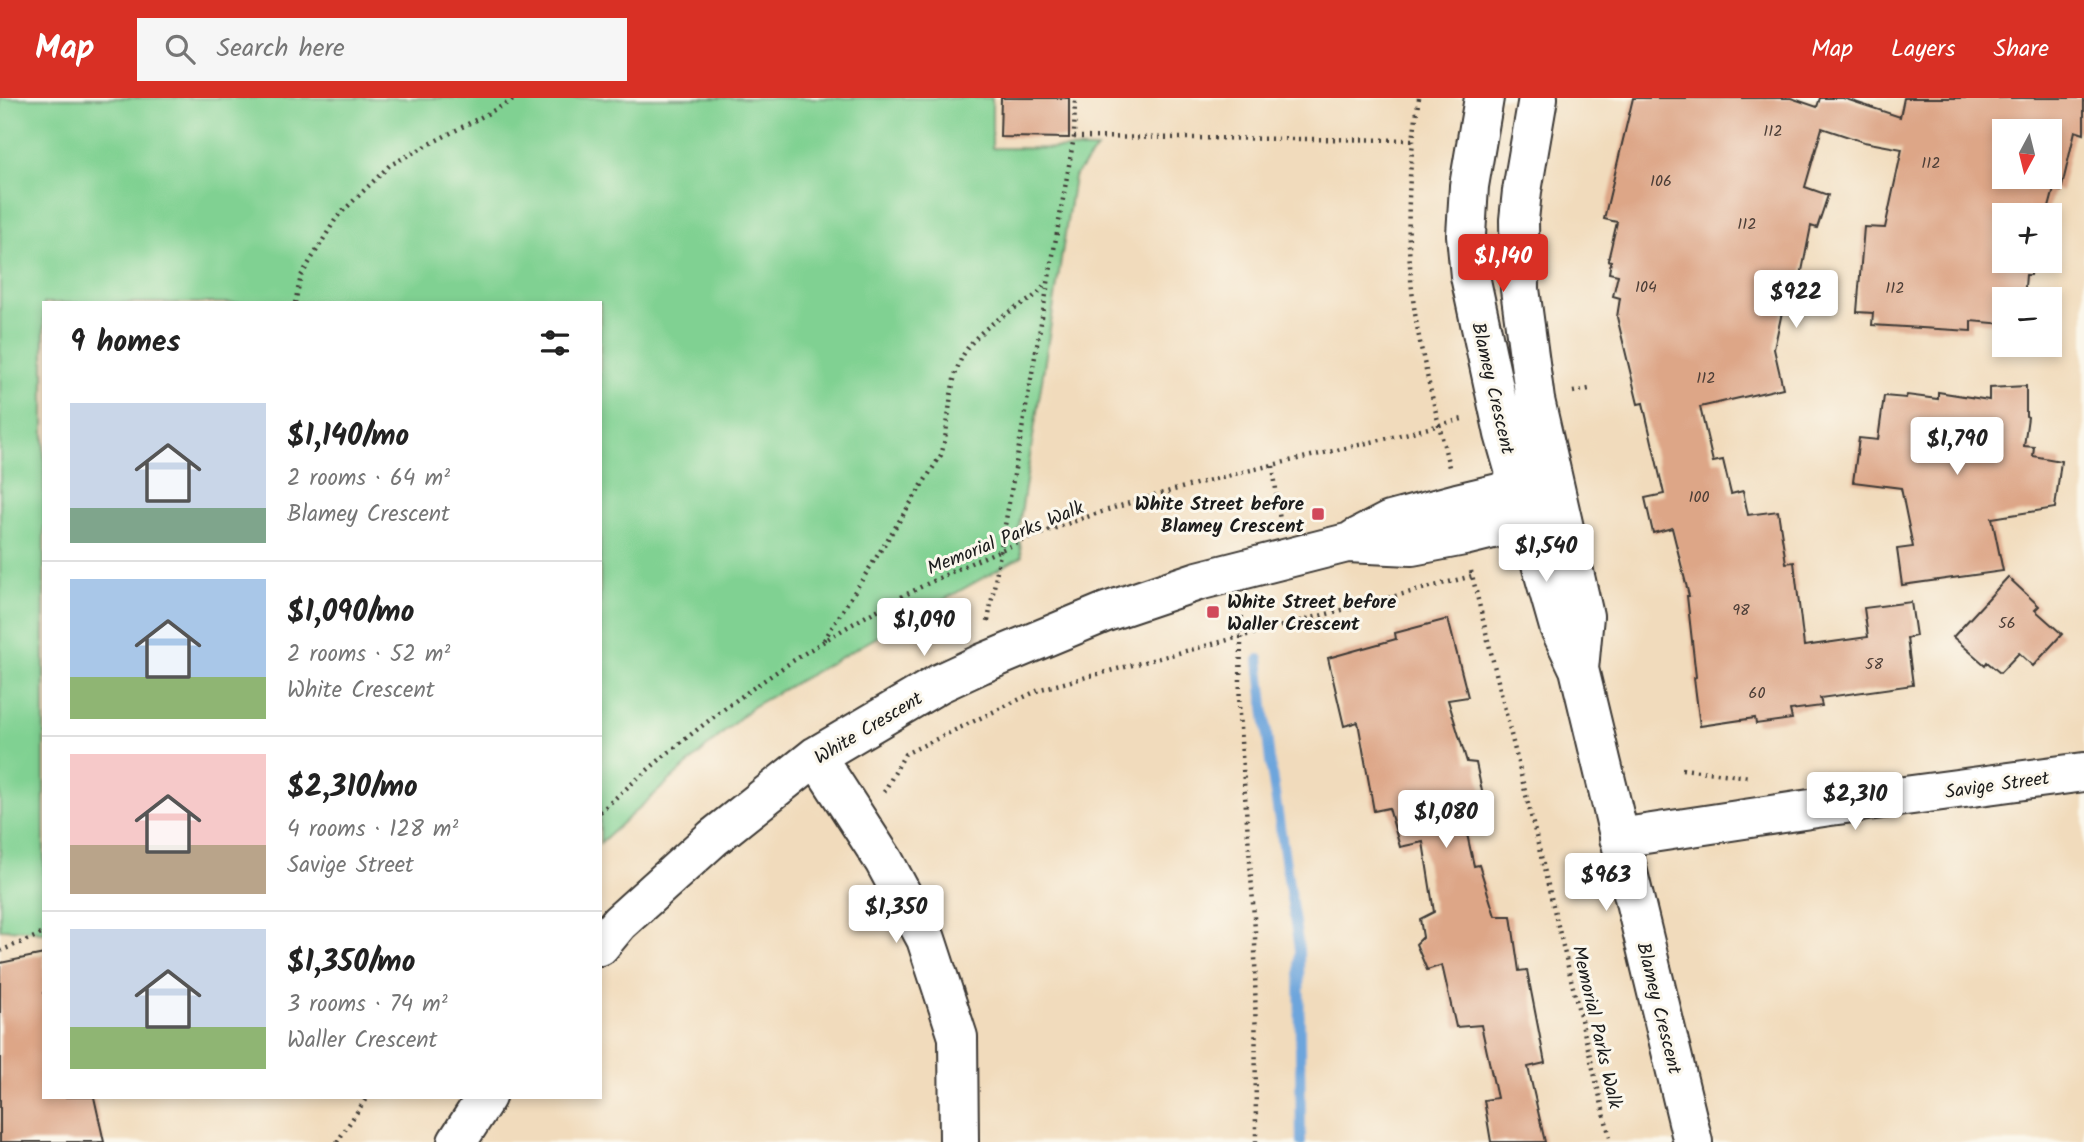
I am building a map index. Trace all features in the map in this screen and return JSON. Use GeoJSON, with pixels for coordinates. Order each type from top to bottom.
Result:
{"type":"FeatureCollection","features":[{"type":"Feature","properties":{"kind":"street","name":"Blamey Crescent"},"geometry":{"type":"LineString","coordinates":[[1484,98],[1469,186],[1468,262],[1497,410],[1535,501]]}},
{"type":"Feature","properties":{"kind":"street","name":"Blamey Crescent"},"geometry":{"type":"LineString","coordinates":[[1538,98],[1522,191],[1519,259],[1529,365],[1535,501],[1559,627],[1579,669],[1693,1142]]}},
{"type":"Feature","properties":{"kind":"street"},"geometry":{"type":"LineString","coordinates":[[1468,262],[1519,259]]}},
{"type":"Feature","properties":{"kind":"street","name":"White Crescent"},"geometry":{"type":"LineString","coordinates":[[602,944],[619,923],[713,838],[816,756],[940,683],[1106,612],[1198,580],[1347,543],[1390,521],[1535,501]]}},
{"type":"Feature","properties":{"kind":"street"},"geometry":{"type":"LineString","coordinates":[[816,756],[884,861],[926,939],[958,1037],[959,1142]]}},
{"type":"Feature","properties":{"kind":"street","name":"Savige Street"},"geometry":{"type":"LineString","coordinates":[[1619,838],[2084,772]]}},
{"type":"Feature","properties":{"kind":"street"},"geometry":{"type":"LineString","coordinates":[[457,1142],[485,1099]]}},
{"type":"Feature","properties":{"kind":"path"},"geometry":{"type":"LineString","coordinates":[[295,301],[301,276],[337,217],[390,165],[517,98]]}},
{"type":"Feature","properties":{"kind":"path"},"geometry":{"type":"LineString","coordinates":[[981,664],[1074,137],[1075,98]]}},
{"type":"Feature","properties":{"kind":"path"},"geometry":{"type":"LineString","coordinates":[[1419,98],[1408,210],[1411,280],[1422,351],[1452,476]]}},
{"type":"Feature","properties":{"kind":"path"},"geometry":{"type":"LineString","coordinates":[[1074,137],[1413,140]]}},
{"type":"Feature","properties":{"kind":"path"},"geometry":{"type":"LineString","coordinates":[[823,641],[941,455],[948,429],[954,377],[964,354],[986,328],[1041,292],[1050,275]]}},
{"type":"Feature","properties":{"kind":"path","name":"Memorial Parks Walk"},"geometry":{"type":"LineString","coordinates":[[602,810],[695,730],[748,690],[823,641],[914,590],[1000,550],[1157,495],[1439,425]]}},
{"type":"Feature","properties":{"kind":"path"},"geometry":{"type":"LineString","coordinates":[[1273,466],[1280,521],[1291,556]]}},
{"type":"Feature","properties":{"kind":"path","name":"Memorial Parks Walk"},"geometry":{"type":"LineString","coordinates":[[1470,564],[1611,1142]]}},
{"type":"Feature","properties":{"kind":"path"},"geometry":{"type":"LineString","coordinates":[[1243,570],[1239,713],[1255,930],[1256,1142]]}},
{"type":"Feature","properties":{"kind":"path"},"geometry":{"type":"LineString","coordinates":[[856,818],[880,799],[905,754],[1041,689],[1473,576]]}},
{"type":"Feature","properties":{"kind":"path"},"geometry":{"type":"LineString","coordinates":[[0,951],[42,934]]}},
{"type":"Feature","properties":{"kind":"path"},"geometry":{"type":"LineString","coordinates":[[337,1142],[366,1099]]}},
{"type":"Feature","properties":{"kind":"green space"},"geometry":{"type":"Polygon","coordinates":[[[0,98],[992,98],[992,148],[1097,149],[1074,177],[1018,532],[1022,556],[752,707],[602,841],[602,301],[42,301],[42,933],[0,929],[0,98]]]}},
{"type":"Feature","properties":{"kind":"building"},"geometry":{"type":"Polygon","coordinates":[[[1001,98],[1069,98],[1069,138],[1000,137],[1001,98]]]}},
{"type":"Feature","properties":{"kind":"building"},"geometry":{"type":"Polygon","coordinates":[[[1633,98],[1791,98],[1817,107],[1820,98],[1843,98],[1900,117],[1904,98],[2084,98],[2084,134],[2075,131],[2062,187],[2062,119],[1992,119],[1992,189],[2054,189],[2050,203],[1992,203],[1992,273],[2031,275],[2026,275],[2025,287],[1992,287],[1992,323],[1971,321],[1971,331],[1872,325],[1873,313],[1857,312],[1864,227],[1885,228],[1902,149],[1864,142],[1822,128],[1805,187],[1828,195],[1817,228],[1811,226],[1795,306],[1784,303],[1774,349],[1783,388],[1700,407],[1713,462],[1723,460],[1731,494],[1743,491],[1748,515],[1778,511],[1786,563],[1794,562],[1804,646],[1868,637],[1864,608],[1911,602],[1916,636],[1907,638],[1913,685],[1820,698],[1822,706],[1790,710],[1792,719],[1756,724],[1755,718],[1700,726],[1689,596],[1672,528],[1653,533],[1645,498],[1664,494],[1643,403],[1638,404],[1617,317],[1620,298],[1613,296],[1618,275],[1609,273],[1611,261],[1608,260],[1617,222],[1604,219],[1633,98]]]}},
{"type":"Feature","properties":{"kind":"building"},"geometry":{"type":"Polygon","coordinates":[[[2026,386],[2028,417],[2024,446],[2034,447],[2033,456],[2061,461],[2055,508],[1992,518],[2003,571],[1902,585],[1897,549],[1913,547],[1901,488],[1853,482],[1859,438],[1878,440],[1884,396],[1906,398],[1907,395],[1938,399],[1938,392],[1989,400],[1989,388],[2026,386]]]}},
{"type":"Feature","properties":{"kind":"building"},"geometry":{"type":"Polygon","coordinates":[[[2008,577],[2039,606],[2035,610],[2062,634],[2033,666],[2019,653],[2000,673],[1987,662],[1985,665],[1953,637],[2008,577]]]}},
{"type":"Feature","properties":{"kind":"building"},"geometry":{"type":"Polygon","coordinates":[[[1448,619],[1468,697],[1448,700],[1467,762],[1476,763],[1483,796],[1460,802],[1474,866],[1479,865],[1495,916],[1511,916],[1519,971],[1527,970],[1545,1063],[1528,1067],[1545,1142],[1491,1142],[1484,1100],[1497,1098],[1481,1025],[1456,1027],[1442,965],[1427,970],[1416,944],[1423,937],[1420,919],[1434,912],[1423,842],[1400,847],[1389,808],[1374,811],[1358,722],[1344,726],[1328,658],[1396,639],[1395,633],[1448,619]]]}},
{"type":"Feature","properties":{"kind":"building"},"geometry":{"type":"Polygon","coordinates":[[[42,954],[42,1099],[94,1099],[104,1142],[0,1142],[0,963],[42,954]]]}},
{"type":"Feature","properties":{"kind":"waterway"},"geometry":{"type":"LineString","coordinates":[[1259,659],[1270,762],[1299,949],[1301,1142]]}},
{"type":"Feature","properties":{"kind":"place","name":"White Street before Blamey Crescent"},"geometry":{"type":"Point","coordinates":[1318,514]}},
{"type":"Feature","properties":{"kind":"place","name":"White Street before Waller Crescent"},"geometry":{"type":"Point","coordinates":[1213,612]}}]}
